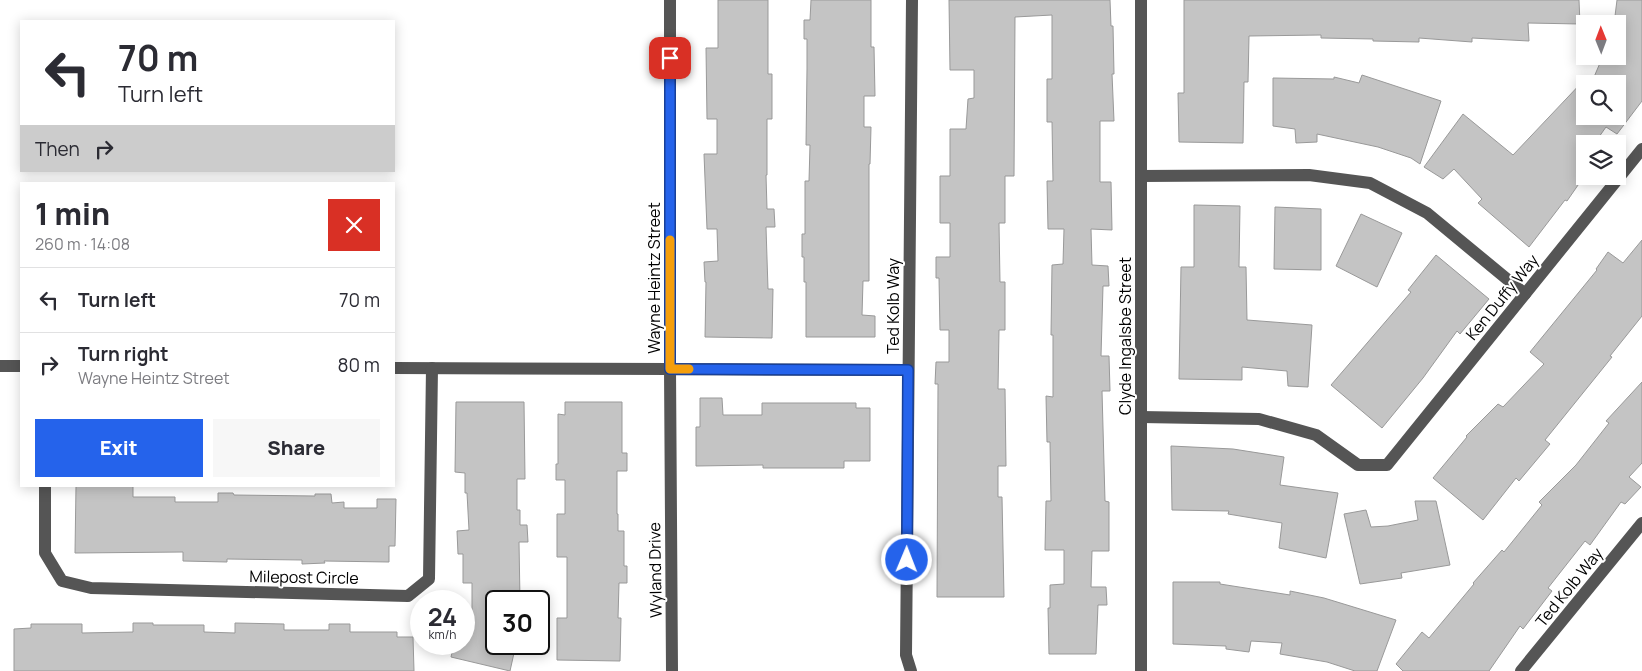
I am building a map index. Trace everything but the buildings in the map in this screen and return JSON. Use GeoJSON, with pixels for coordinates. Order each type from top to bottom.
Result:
{"type":"FeatureCollection","features":[{"type":"Feature","properties":{"kind":"street","name":"Wayne Heintz Street"},"geometry":{"type":"LineString","coordinates":[[395,368],[670,369],[670,0]]}},
{"type":"Feature","properties":{"kind":"street","name":"Ted Kolb Way"},"geometry":{"type":"LineString","coordinates":[[911,671],[906,654],[912,0]]}},
{"type":"Feature","properties":{"kind":"street","name":"Clyde Ingalsbe Street"},"geometry":{"type":"LineString","coordinates":[[1141,0],[1141,671]]}},
{"type":"Feature","properties":{"kind":"street","name":"Ken Duffy Way"},"geometry":{"type":"LineString","coordinates":[[1141,417],[1259,419],[1316,435],[1358,465],[1387,465],[1642,150]]}},
{"type":"Feature","properties":{"kind":"street"},"geometry":{"type":"LineString","coordinates":[[1141,176],[1309,175],[1370,183],[1428,213],[1525,294]]}},
{"type":"Feature","properties":{"kind":"street"},"geometry":{"type":"LineString","coordinates":[[0,366],[20,366]]}},
{"type":"Feature","properties":{"kind":"street","name":"Milepost Circle"},"geometry":{"type":"LineString","coordinates":[[45,487],[45,553],[62,581],[91,588],[408,596],[429,579],[432,368]]}},
{"type":"Feature","properties":{"kind":"street"},"geometry":{"type":"LineString","coordinates":[[670,369],[908,370]]}},
{"type":"Feature","properties":{"kind":"street","name":"Wyland Drive"},"geometry":{"type":"LineString","coordinates":[[670,369],[672,671]]}},
{"type":"Feature","properties":{"kind":"street","name":"Ted Kolb Way"},"geometry":{"type":"LineString","coordinates":[[1521,671],[1642,523]]}},
{"type":"Feature","properties":{"kind":"slow traffic"},"geometry":{"type":"LineString","coordinates":[[670,240],[670,369],[689,369]]}},
{"type":"Feature","properties":{"kind":"route"},"geometry":{"type":"LineString","coordinates":[[670,58],[670,369],[908,370],[907,560]]}}]}
